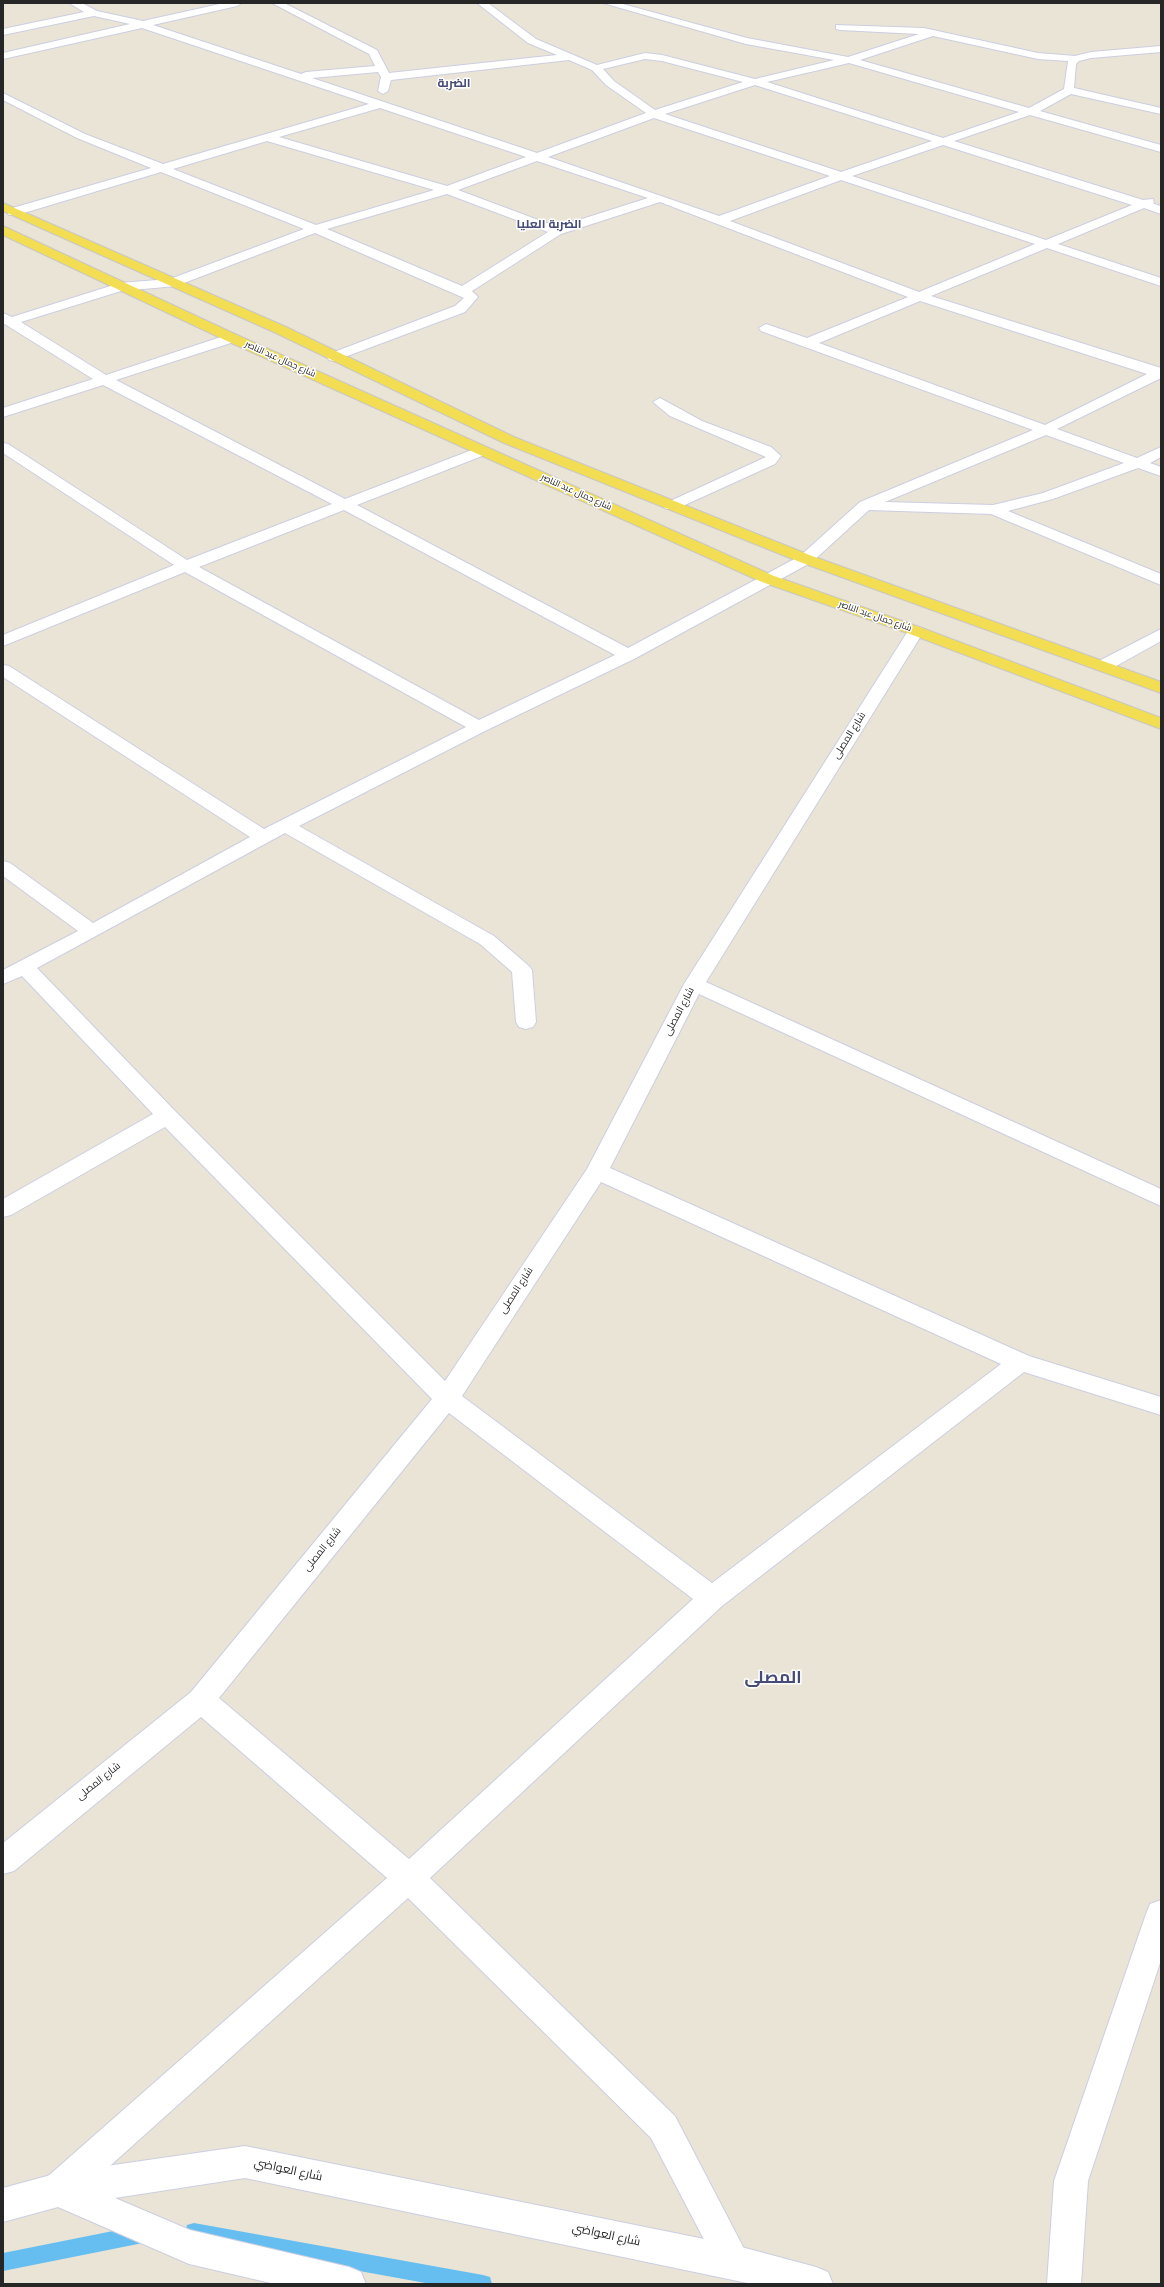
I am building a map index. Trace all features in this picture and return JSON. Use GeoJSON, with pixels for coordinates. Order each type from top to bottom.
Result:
{"type":"FeatureCollection","features":[{"type":"Feature","properties":{"kind":"main road"},"geometry":{"type":"LineString","coordinates":[[8,210],[281,330],[334,357],[509,440],[806,559],[1161,688]]}},
{"type":"Feature","properties":{"kind":"main road","name":"شارع جمال عبد الناصر"},"geometry":{"type":"LineString","coordinates":[[3,230],[120,287],[768,579],[916,631],[1161,724]]}},
{"type":"Feature","properties":{"kind":"street"},"geometry":{"type":"LineString","coordinates":[[74,3],[94,13],[142,24],[537,158],[660,198],[920,297],[1160,373]]}},
{"type":"Feature","properties":{"kind":"street"},"geometry":{"type":"LineString","coordinates":[[3,56],[237,3]]}},
{"type":"Feature","properties":{"kind":"street"},"geometry":{"type":"LineString","coordinates":[[277,3],[373,52],[384,73],[380,104]]}},
{"type":"Feature","properties":{"kind":"street"},"geometry":{"type":"LineString","coordinates":[[482,3],[532,41],[596,68],[610,83],[654,114],[1161,282]]}},
{"type":"Feature","properties":{"kind":"street"},"geometry":{"type":"LineString","coordinates":[[608,3],[746,41],[849,60],[1161,149]]}},
{"type":"Feature","properties":{"kind":"street"},"geometry":{"type":"LineString","coordinates":[[3,32],[94,13]]}},
{"type":"Feature","properties":{"kind":"street"},"geometry":{"type":"LineString","coordinates":[[840,27],[932,33],[1038,56],[1075,59],[1091,55],[1161,49]]}},
{"type":"Feature","properties":{"kind":"street"},"geometry":{"type":"LineString","coordinates":[[7,319],[120,287],[172,282],[316,229],[447,190],[654,114],[755,82],[849,60],[932,33]]}},
{"type":"Feature","properties":{"kind":"street"},"geometry":{"type":"LineString","coordinates":[[596,68],[623,60],[645,56],[662,58],[755,82],[1161,210]]}},
{"type":"Feature","properties":{"kind":"street"},"geometry":{"type":"LineString","coordinates":[[295,76],[384,73],[570,57]]}},
{"type":"Feature","properties":{"kind":"street"},"geometry":{"type":"LineString","coordinates":[[1069,90],[1071,64],[1075,59]]}},
{"type":"Feature","properties":{"kind":"street"},"geometry":{"type":"LineString","coordinates":[[721,220],[1032,111],[1069,90],[1161,110]]}},
{"type":"Feature","properties":{"kind":"street"},"geometry":{"type":"LineString","coordinates":[[3,96],[81,136],[161,169],[316,229],[463,291],[472,297],[460,309],[334,357]]}},
{"type":"Feature","properties":{"kind":"street"},"geometry":{"type":"LineString","coordinates":[[8,210],[161,169],[380,104]]}},
{"type":"Feature","properties":{"kind":"street"},"geometry":{"type":"LineString","coordinates":[[267,137],[447,190],[557,232]]}},
{"type":"Feature","properties":{"kind":"street"},"geometry":{"type":"LineString","coordinates":[[463,291],[557,232],[660,198]]}},
{"type":"Feature","properties":{"kind":"street"},"geometry":{"type":"LineString","coordinates":[[807,343],[1045,244],[1161,198]]}},
{"type":"Feature","properties":{"kind":"street"},"geometry":{"type":"LineString","coordinates":[[7,319],[103,379],[344,504],[628,655]]}},
{"type":"Feature","properties":{"kind":"street"},"geometry":{"type":"LineString","coordinates":[[766,328],[1161,472]]}},
{"type":"Feature","properties":{"kind":"street"},"geometry":{"type":"LineString","coordinates":[[3,413],[232,338]]}},
{"type":"Feature","properties":{"kind":"street"},"geometry":{"type":"LineString","coordinates":[[3,978],[92,932],[263,837],[479,727],[628,655],[806,559],[865,505],[1045,430],[1160,373]]}},
{"type":"Feature","properties":{"kind":"street"},"geometry":{"type":"LineString","coordinates":[[660,402],[675,413],[697,424],[766,450],[774,456],[770,461],[671,506]]}},
{"type":"Feature","properties":{"kind":"street"},"geometry":{"type":"LineString","coordinates":[[3,447],[186,566],[479,727]]}},
{"type":"Feature","properties":{"kind":"street"},"geometry":{"type":"LineString","coordinates":[[3,641],[186,566],[482,450]]}},
{"type":"Feature","properties":{"kind":"street"},"geometry":{"type":"LineString","coordinates":[[865,505],[993,510],[1048,496],[1139,463],[1161,451]]}},
{"type":"Feature","properties":{"kind":"street"},"geometry":{"type":"LineString","coordinates":[[993,510],[1161,580]]}},
{"type":"Feature","properties":{"kind":"street","name":"شارع المصلى"},"geometry":{"type":"LineString","coordinates":[[3,1861],[201,1700],[447,1398],[597,1171],[694,984],[916,631]]}},
{"type":"Feature","properties":{"kind":"street"},"geometry":{"type":"LineString","coordinates":[[1103,666],[1161,634]]}},
{"type":"Feature","properties":{"kind":"street"},"geometry":{"type":"LineString","coordinates":[[3,670],[263,837]]}},
{"type":"Feature","properties":{"kind":"street"},"geometry":{"type":"LineString","coordinates":[[286,826],[487,940],[522,970],[526,1022]]}},
{"type":"Feature","properties":{"kind":"street"},"geometry":{"type":"LineString","coordinates":[[3,867],[92,932]]}},
{"type":"Feature","properties":{"kind":"street"},"geometry":{"type":"LineString","coordinates":[[25,967],[167,1116],[447,1398],[712,1598]]}},
{"type":"Feature","properties":{"kind":"street"},"geometry":{"type":"LineString","coordinates":[[694,984],[1161,1198]]}},
{"type":"Feature","properties":{"kind":"street"},"geometry":{"type":"LineString","coordinates":[[3,1209],[167,1116]]}},
{"type":"Feature","properties":{"kind":"street"},"geometry":{"type":"LineString","coordinates":[[597,1171],[1020,1362],[1161,1406]]}},
{"type":"Feature","properties":{"kind":"street"},"geometry":{"type":"LineString","coordinates":[[349,2284],[189,2247],[58,2190],[409,1878],[712,1598],[1020,1362]]}},
{"type":"Feature","properties":{"kind":"street"},"geometry":{"type":"LineString","coordinates":[[201,1700],[409,1878],[663,2127],[734,2262]]}},
{"type":"Feature","properties":{"kind":"street"},"geometry":{"type":"LineString","coordinates":[[1064,2284],[1071,2181],[1161,1914]]}},
{"type":"Feature","properties":{"kind":"street","name":"شارع العواضي"},"geometry":{"type":"LineString","coordinates":[[3,2205],[58,2190],[245,2162],[734,2262],[816,2284]]}},
{"type":"Feature","properties":{"kind":"waterway"},"geometry":{"type":"LineString","coordinates":[[194,2232],[483,2284]]}},
{"type":"Feature","properties":{"kind":"waterway"},"geometry":{"type":"LineString","coordinates":[[3,2262],[143,2234]]}},
{"type":"Feature","properties":{"kind":"district","name":"الضربة"},"geometry":{"type":"Point","coordinates":[454,85]}},
{"type":"Feature","properties":{"kind":"district","name":"الضربة العليا"},"geometry":{"type":"Point","coordinates":[549,226]}},
{"type":"Feature","properties":{"kind":"district","name":"المصلى"},"geometry":{"type":"Point","coordinates":[773,1680]}}]}
